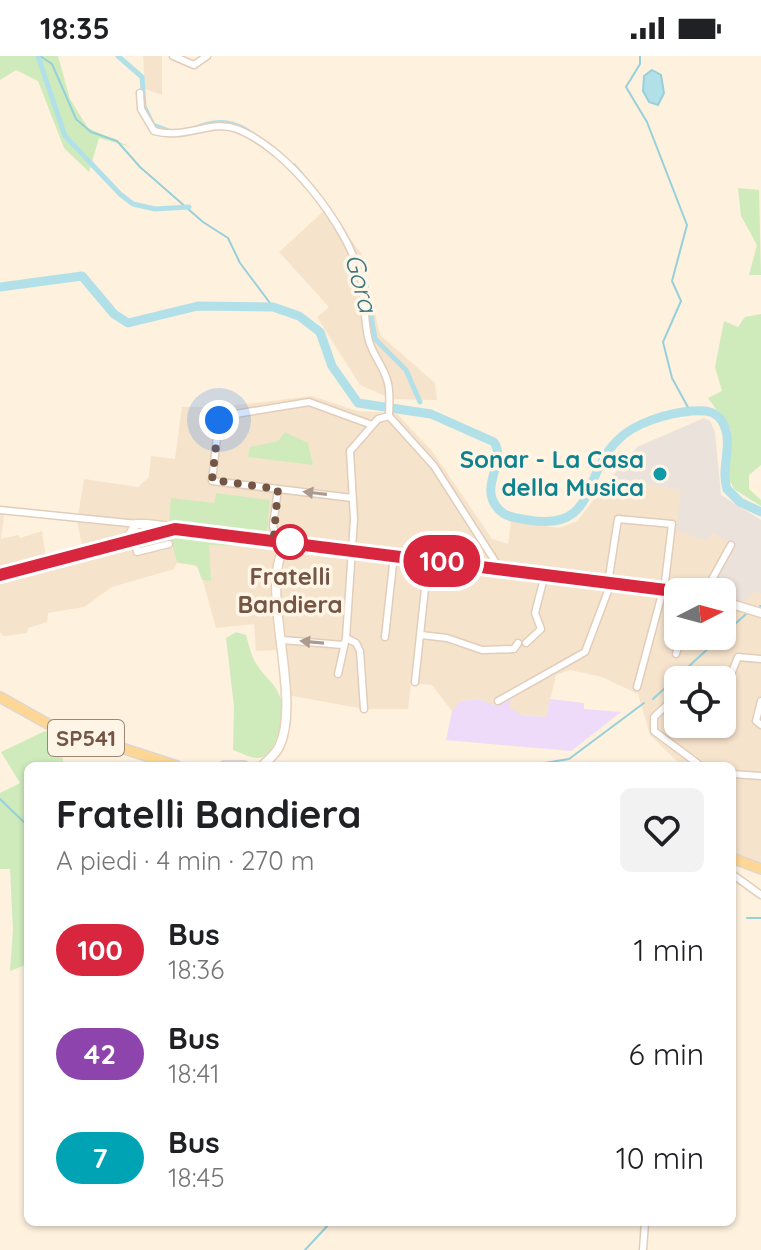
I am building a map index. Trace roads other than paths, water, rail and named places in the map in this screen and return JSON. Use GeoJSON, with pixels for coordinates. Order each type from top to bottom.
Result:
{"type":"FeatureCollection","features":[{"type":"Feature","properties":{"kind":"main road"},"geometry":{"type":"LineString","coordinates":[[136,532],[152,529]]}},
{"type":"Feature","properties":{"kind":"main road"},"geometry":{"type":"LineString","coordinates":[[0,575],[118,542],[136,532],[175,529],[664,590]]}},
{"type":"Feature","properties":{"kind":"main road"},"geometry":{"type":"LineString","coordinates":[[266,762],[278,748],[285,723],[277,541]]}},
{"type":"Feature","properties":{"kind":"main road"},"geometry":{"type":"LineString","coordinates":[[279,563],[288,542]]}},
{"type":"Feature","properties":{"kind":"main road"},"geometry":{"type":"LineString","coordinates":[[736,605],[761,613]]}},
{"type":"Feature","properties":{"kind":"main road","name":"SP541"},"geometry":{"type":"LineString","coordinates":[[0,697],[48,724],[165,762]]}},
{"type":"Feature","properties":{"kind":"main road"},"geometry":{"type":"LineString","coordinates":[[736,860],[761,869]]}},
{"type":"Feature","properties":{"kind":"street"},"geometry":{"type":"LineString","coordinates":[[173,56],[194,65],[207,56]]}},
{"type":"Feature","properties":{"kind":"street"},"geometry":{"type":"LineString","coordinates":[[140,93],[141,109],[154,131],[176,136],[214,127],[234,128],[292,167],[352,251],[362,283],[368,339],[387,379],[389,413],[434,466],[500,569]]}},
{"type":"Feature","properties":{"kind":"street"},"geometry":{"type":"LineString","coordinates":[[352,498],[212,480],[218,422],[223,416],[309,402],[372,425]]}},
{"type":"Feature","properties":{"kind":"street"},"geometry":{"type":"LineString","coordinates":[[338,674],[345,642],[352,550],[350,451],[372,425],[389,413]]}},
{"type":"Feature","properties":{"kind":"street"},"geometry":{"type":"LineString","coordinates":[[277,541],[273,526],[278,489]]}},
{"type":"Feature","properties":{"kind":"street"},"geometry":{"type":"LineString","coordinates":[[0,510],[136,532],[137,552],[169,544]]}},
{"type":"Feature","properties":{"kind":"street"},"geometry":{"type":"LineString","coordinates":[[498,701],[585,652],[610,583],[618,518],[672,524],[665,578]]}},
{"type":"Feature","properties":{"kind":"street"},"geometry":{"type":"LineString","coordinates":[[264,539],[273,526]]}},
{"type":"Feature","properties":{"kind":"street"},"geometry":{"type":"LineString","coordinates":[[713,578],[731,545]]}},
{"type":"Feature","properties":{"kind":"street"},"geometry":{"type":"LineString","coordinates":[[385,637],[394,555]]}},
{"type":"Feature","properties":{"kind":"street"},"geometry":{"type":"LineString","coordinates":[[415,682],[428,560]]}},
{"type":"Feature","properties":{"kind":"street"},"geometry":{"type":"LineString","coordinates":[[421,635],[495,652],[514,649],[541,629],[535,612],[545,574]]}},
{"type":"Feature","properties":{"kind":"street"},"geometry":{"type":"LineString","coordinates":[[637,687],[664,590]]}},
{"type":"Feature","properties":{"kind":"street"},"geometry":{"type":"LineString","coordinates":[[282,640],[345,642],[360,649],[364,709]]}},
{"type":"Feature","properties":{"kind":"street"},"geometry":{"type":"LineString","coordinates":[[676,654],[677,650]]}},
{"type":"Feature","properties":{"kind":"street"},"geometry":{"type":"LineString","coordinates":[[734,666],[738,657],[761,659]]}},
{"type":"Feature","properties":{"kind":"street"},"geometry":{"type":"LineString","coordinates":[[761,701],[756,721],[761,725]]}},
{"type":"Feature","properties":{"kind":"street"},"geometry":{"type":"LineString","coordinates":[[664,708],[654,717],[654,731],[696,762]]}},
{"type":"Feature","properties":{"kind":"street"},"geometry":{"type":"LineString","coordinates":[[736,774],[761,776]]}},
{"type":"Feature","properties":{"kind":"street"},"geometry":{"type":"LineString","coordinates":[[736,877],[761,895]]}},
{"type":"Feature","properties":{"kind":"street"},"geometry":{"type":"LineString","coordinates":[[643,1250],[645,1226]]}},
{"type":"Feature","properties":{"kind":"water"},"geometry":{"type":"Polygon","coordinates":[[[652,70],[661,75],[664,93],[658,105],[649,102],[643,91],[644,76],[652,70]]]}},
{"type":"Feature","properties":{"kind":"waterway"},"geometry":{"type":"LineString","coordinates":[[38,56],[65,136],[120,194],[133,204],[155,209],[189,207]]}},
{"type":"Feature","properties":{"kind":"waterway"},"geometry":{"type":"LineString","coordinates":[[40,56],[52,64],[76,119],[91,132],[117,141],[140,167],[203,222],[228,238],[240,263],[273,307]]}},
{"type":"Feature","properties":{"kind":"waterway","name":"Gora"},"geometry":{"type":"LineString","coordinates":[[118,56],[142,77],[144,106],[153,125],[169,131]]}},
{"type":"Feature","properties":{"kind":"waterway"},"geometry":{"type":"LineString","coordinates":[[640,56],[640,64],[626,87],[647,122],[687,225],[672,281],[681,301],[663,342],[672,378],[690,411]]}},
{"type":"Feature","properties":{"kind":"waterway","name":"Gora"},"geometry":{"type":"LineString","coordinates":[[194,129],[218,122],[240,127],[255,136]]}},
{"type":"Feature","properties":{"kind":"waterway","name":"Gora"},"geometry":{"type":"LineString","coordinates":[[294,166],[305,179]]}},
{"type":"Feature","properties":{"kind":"waterway","name":"Gora"},"geometry":{"type":"LineString","coordinates":[[344,233],[365,279],[375,339],[406,370],[420,402]]}},
{"type":"Feature","properties":{"kind":"waterway"},"geometry":{"type":"LineString","coordinates":[[0,287],[82,276],[114,314],[128,323],[198,306],[273,307],[299,316],[320,332],[332,366],[358,403],[431,414],[494,442],[498,457],[492,498],[502,513],[519,519],[550,521],[566,517],[577,509],[606,454],[633,429],[672,414],[709,412],[720,419],[726,431],[727,489],[740,502],[761,512]]}},
{"type":"Feature","properties":{"kind":"waterway"},"geometry":{"type":"LineString","coordinates":[[653,699],[746,614]]}},
{"type":"Feature","properties":{"kind":"waterway"},"geometry":{"type":"LineString","coordinates":[[551,762],[569,759],[644,703]]}},
{"type":"Feature","properties":{"kind":"waterway"},"geometry":{"type":"LineString","coordinates":[[0,799],[24,822]]}},
{"type":"Feature","properties":{"kind":"waterway"},"geometry":{"type":"LineString","coordinates":[[747,918],[761,918]]}},
{"type":"Feature","properties":{"kind":"waterway"},"geometry":{"type":"LineString","coordinates":[[305,1250],[327,1226]]}},
{"type":"Feature","properties":{"kind":"place","name":"Sonar - La Casa della Musica"},"geometry":{"type":"Point","coordinates":[660,474]}},
{"type":"Feature","properties":{"kind":"place","name":"Fratelli Bandiera"},"geometry":{"type":"Point","coordinates":[290,542]}}]}
